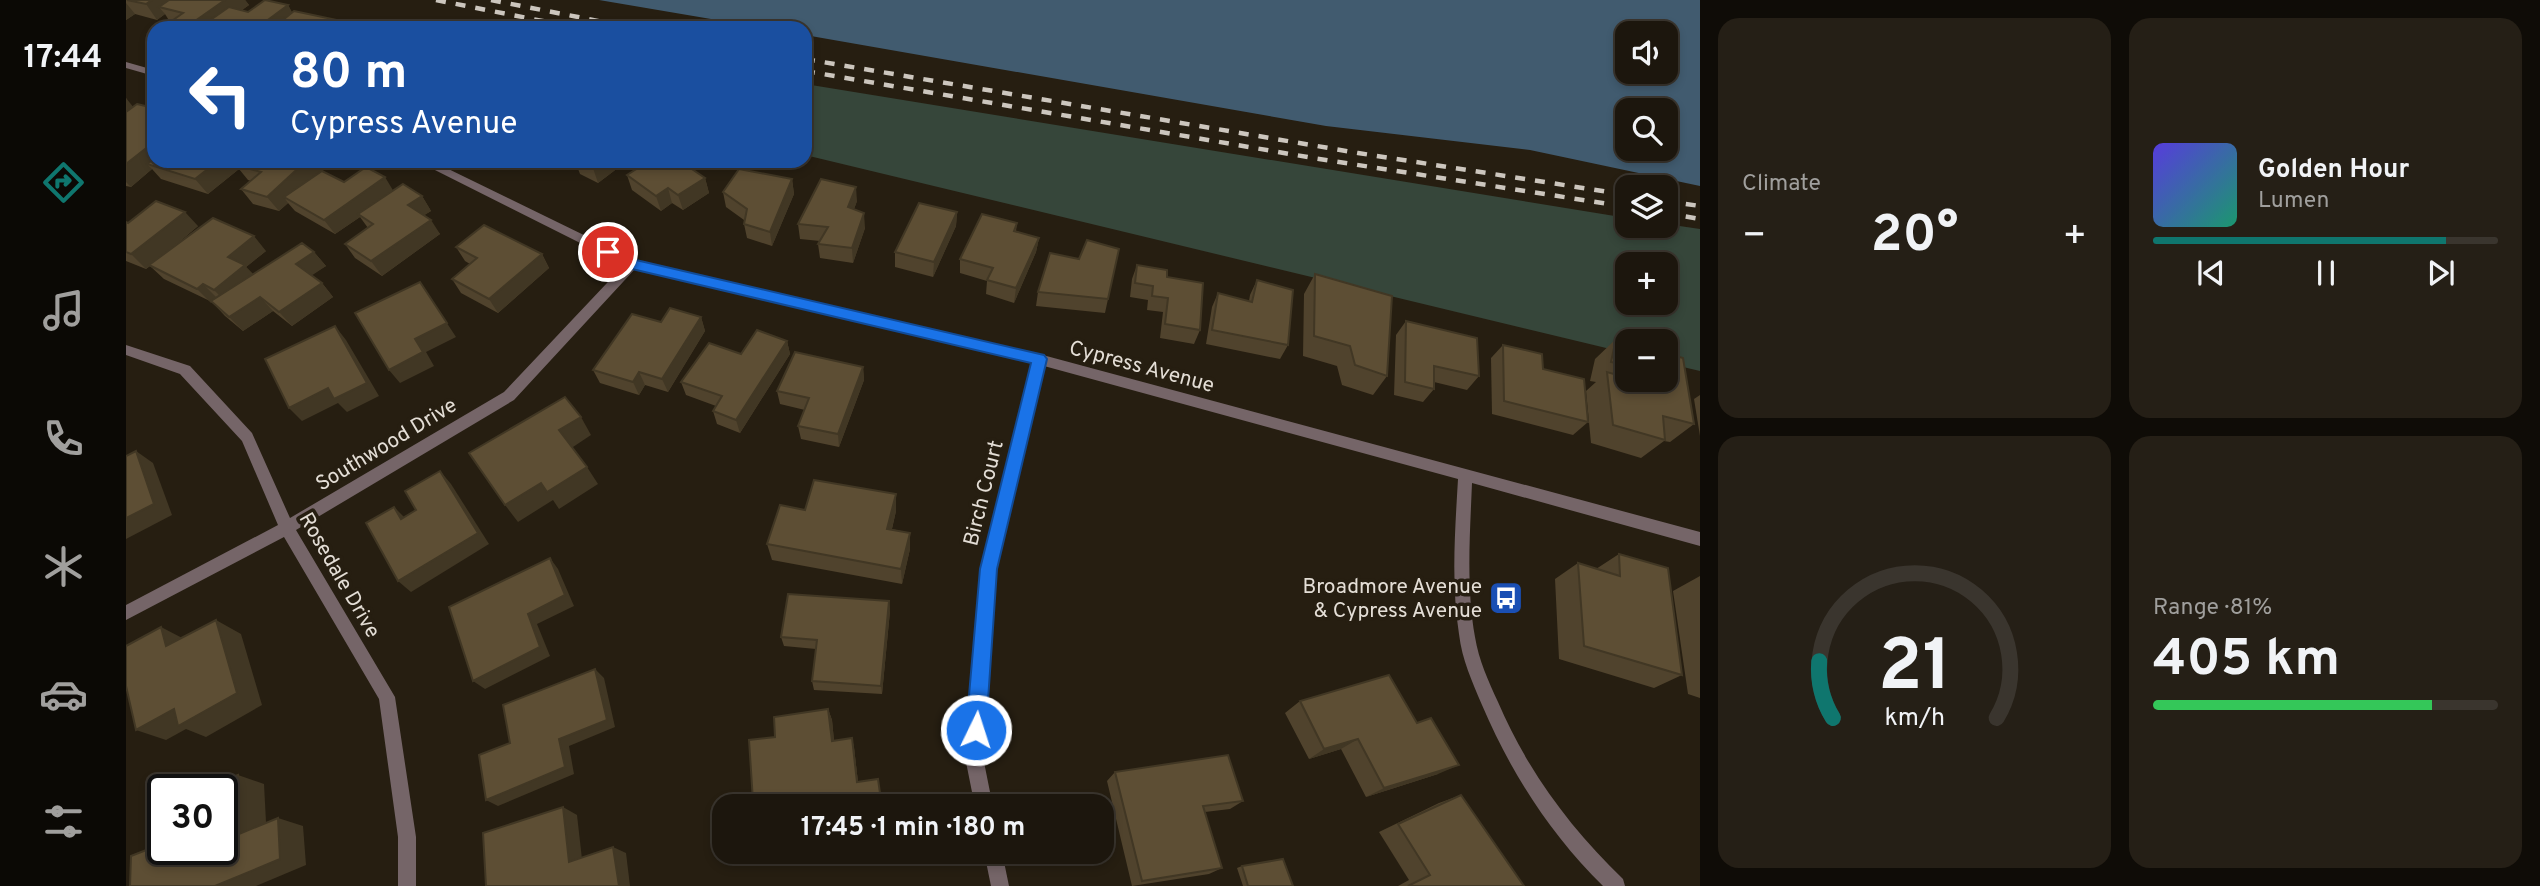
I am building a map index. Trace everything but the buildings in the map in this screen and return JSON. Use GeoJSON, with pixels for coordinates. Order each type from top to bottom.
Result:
{"type":"FeatureCollection","features":[{"type":"Feature","properties":{"kind":"street"},"geometry":{"type":"LineString","coordinates":[[126,65],[147,71]]}},
{"type":"Feature","properties":{"kind":"street","name":"Cypress Avenue"},"geometry":{"type":"LineString","coordinates":[[438,168],[632,264],[1039,359],[1700,539]]}},
{"type":"Feature","properties":{"kind":"street","name":"Southwood Drive"},"geometry":{"type":"LineString","coordinates":[[126,613],[288,528],[509,396],[632,264]]}},
{"type":"Feature","properties":{"kind":"street","name":"Rosedale Drive"},"geometry":{"type":"LineString","coordinates":[[126,350],[185,370],[247,437],[288,528],[387,697],[407,837],[407,886]]}},
{"type":"Feature","properties":{"kind":"street","name":"Birch Court"},"geometry":{"type":"LineString","coordinates":[[981,794],[974,757],[988,569],[1039,359]]}},
{"type":"Feature","properties":{"kind":"street"},"geometry":{"type":"LineString","coordinates":[[1465,475],[1461,584],[1471,658],[1499,728],[1542,802],[1616,886]]}},
{"type":"Feature","properties":{"kind":"street"},"geometry":{"type":"LineString","coordinates":[[995,864],[1000,886]]}},
{"type":"Feature","properties":{"kind":"green space"},"geometry":{"type":"Polygon","coordinates":[[[812,85],[1615,216],[1615,238],[1678,238],[1678,226],[1700,229],[1700,371],[1678,366],[1678,329],[1615,329],[1615,350],[812,157],[812,85]]]}},
{"type":"Feature","properties":{"kind":"water"},"geometry":{"type":"Polygon","coordinates":[[[599,0],[1700,0],[1700,186],[1678,181],[1678,175],[1648,175],[1530,150],[1326,126],[812,36],[812,21],[723,21],[599,0]]]}},
{"type":"Feature","properties":{"kind":"railway"},"geometry":{"type":"LineString","coordinates":[[436,0],[542,21]]}},
{"type":"Feature","properties":{"kind":"railway"},"geometry":{"type":"LineString","coordinates":[[491,0],[598,21]]}},
{"type":"Feature","properties":{"kind":"railway"},"geometry":{"type":"LineString","coordinates":[[812,60],[1358,153],[1615,193]]}},
{"type":"Feature","properties":{"kind":"railway"},"geometry":{"type":"LineString","coordinates":[[812,72],[1313,158],[1615,205]]}},
{"type":"Feature","properties":{"kind":"railway"},"geometry":{"type":"LineString","coordinates":[[1678,203],[1700,206]]}},
{"type":"Feature","properties":{"kind":"railway"},"geometry":{"type":"LineString","coordinates":[[1678,215],[1700,219]]}},
{"type":"Feature","properties":{"kind":"place","name":"Broadmore Avenue & Cypress Avenue"},"geometry":{"type":"Point","coordinates":[1506,598]}},
{"type":"Feature","properties":{"kind":"route"},"geometry":{"type":"LineString","coordinates":[[608,252],[632,264],[1039,359],[988,569],[976,730]]}}]}
